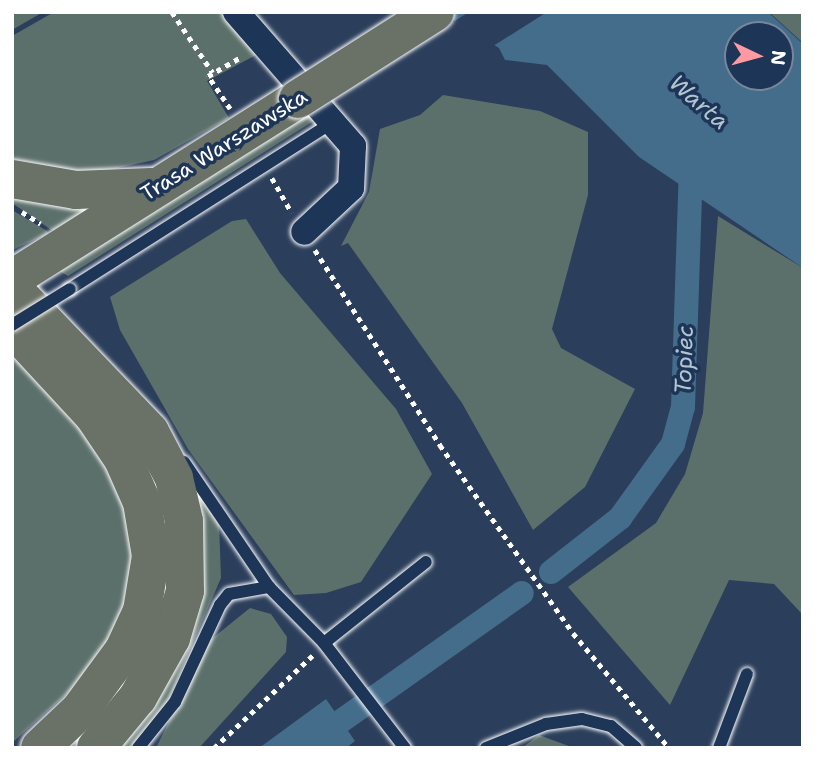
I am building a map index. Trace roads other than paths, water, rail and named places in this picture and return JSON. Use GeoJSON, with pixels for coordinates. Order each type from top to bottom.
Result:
{"type":"FeatureCollection","features":[{"type":"Feature","properties":{"kind":"main road","name":"Trasa Warszawska"},"geometry":{"type":"LineString","coordinates":[[28,269],[435,12]]}},
{"type":"Feature","properties":{"kind":"main road"},"geometry":{"type":"LineString","coordinates":[[12,179],[87,191],[164,184]]}},
{"type":"Feature","properties":{"kind":"main road"},"geometry":{"type":"LineString","coordinates":[[12,288],[124,400],[160,449],[184,521],[186,591],[156,669],[96,748]]}},
{"type":"Feature","properties":{"kind":"main road"},"geometry":{"type":"LineString","coordinates":[[12,326],[94,416],[124,459],[142,502],[150,548],[149,584],[131,638],[99,687],[40,748]]}},
{"type":"Feature","properties":{"kind":"street"},"geometry":{"type":"LineString","coordinates":[[236,12],[354,150],[351,188],[304,232]]}},
{"type":"Feature","properties":{"kind":"lane","name":"Trasa Warszawska"},"geometry":{"type":"LineString","coordinates":[[12,326],[322,129]]}},
{"type":"Feature","properties":{"kind":"lane"},"geometry":{"type":"LineString","coordinates":[[160,449],[179,456],[269,587],[324,643],[405,748]]}},
{"type":"Feature","properties":{"kind":"lane"},"geometry":{"type":"LineString","coordinates":[[324,643],[426,562]]}},
{"type":"Feature","properties":{"kind":"lane"},"geometry":{"type":"LineString","coordinates":[[138,748],[175,702],[225,599],[269,587]]}},
{"type":"Feature","properties":{"kind":"lane"},"geometry":{"type":"LineString","coordinates":[[719,748],[747,674]]}},
{"type":"Feature","properties":{"kind":"lane"},"geometry":{"type":"LineString","coordinates":[[485,748],[545,724],[582,719],[611,726],[636,748]]}},
{"type":"Feature","properties":{"kind":"water","name":"Warta"},"geometry":{"type":"Polygon","coordinates":[[[441,12],[768,12],[778,21],[724,21],[724,91],[794,91],[794,36],[803,44],[803,268],[639,157],[547,65],[505,60],[499,48],[441,12]]]}},
{"type":"Feature","properties":{"kind":"water"},"geometry":{"type":"Polygon","coordinates":[[[326,699],[355,741],[346,748],[259,748],[326,699]]]}},
{"type":"Feature","properties":{"kind":"waterway","name":"Topiec"},"geometry":{"type":"LineString","coordinates":[[551,572],[620,518],[673,444],[683,407],[691,164]]}},
{"type":"Feature","properties":{"kind":"waterway","name":"Topiec"},"geometry":{"type":"LineString","coordinates":[[303,748],[522,593]]}}]}
